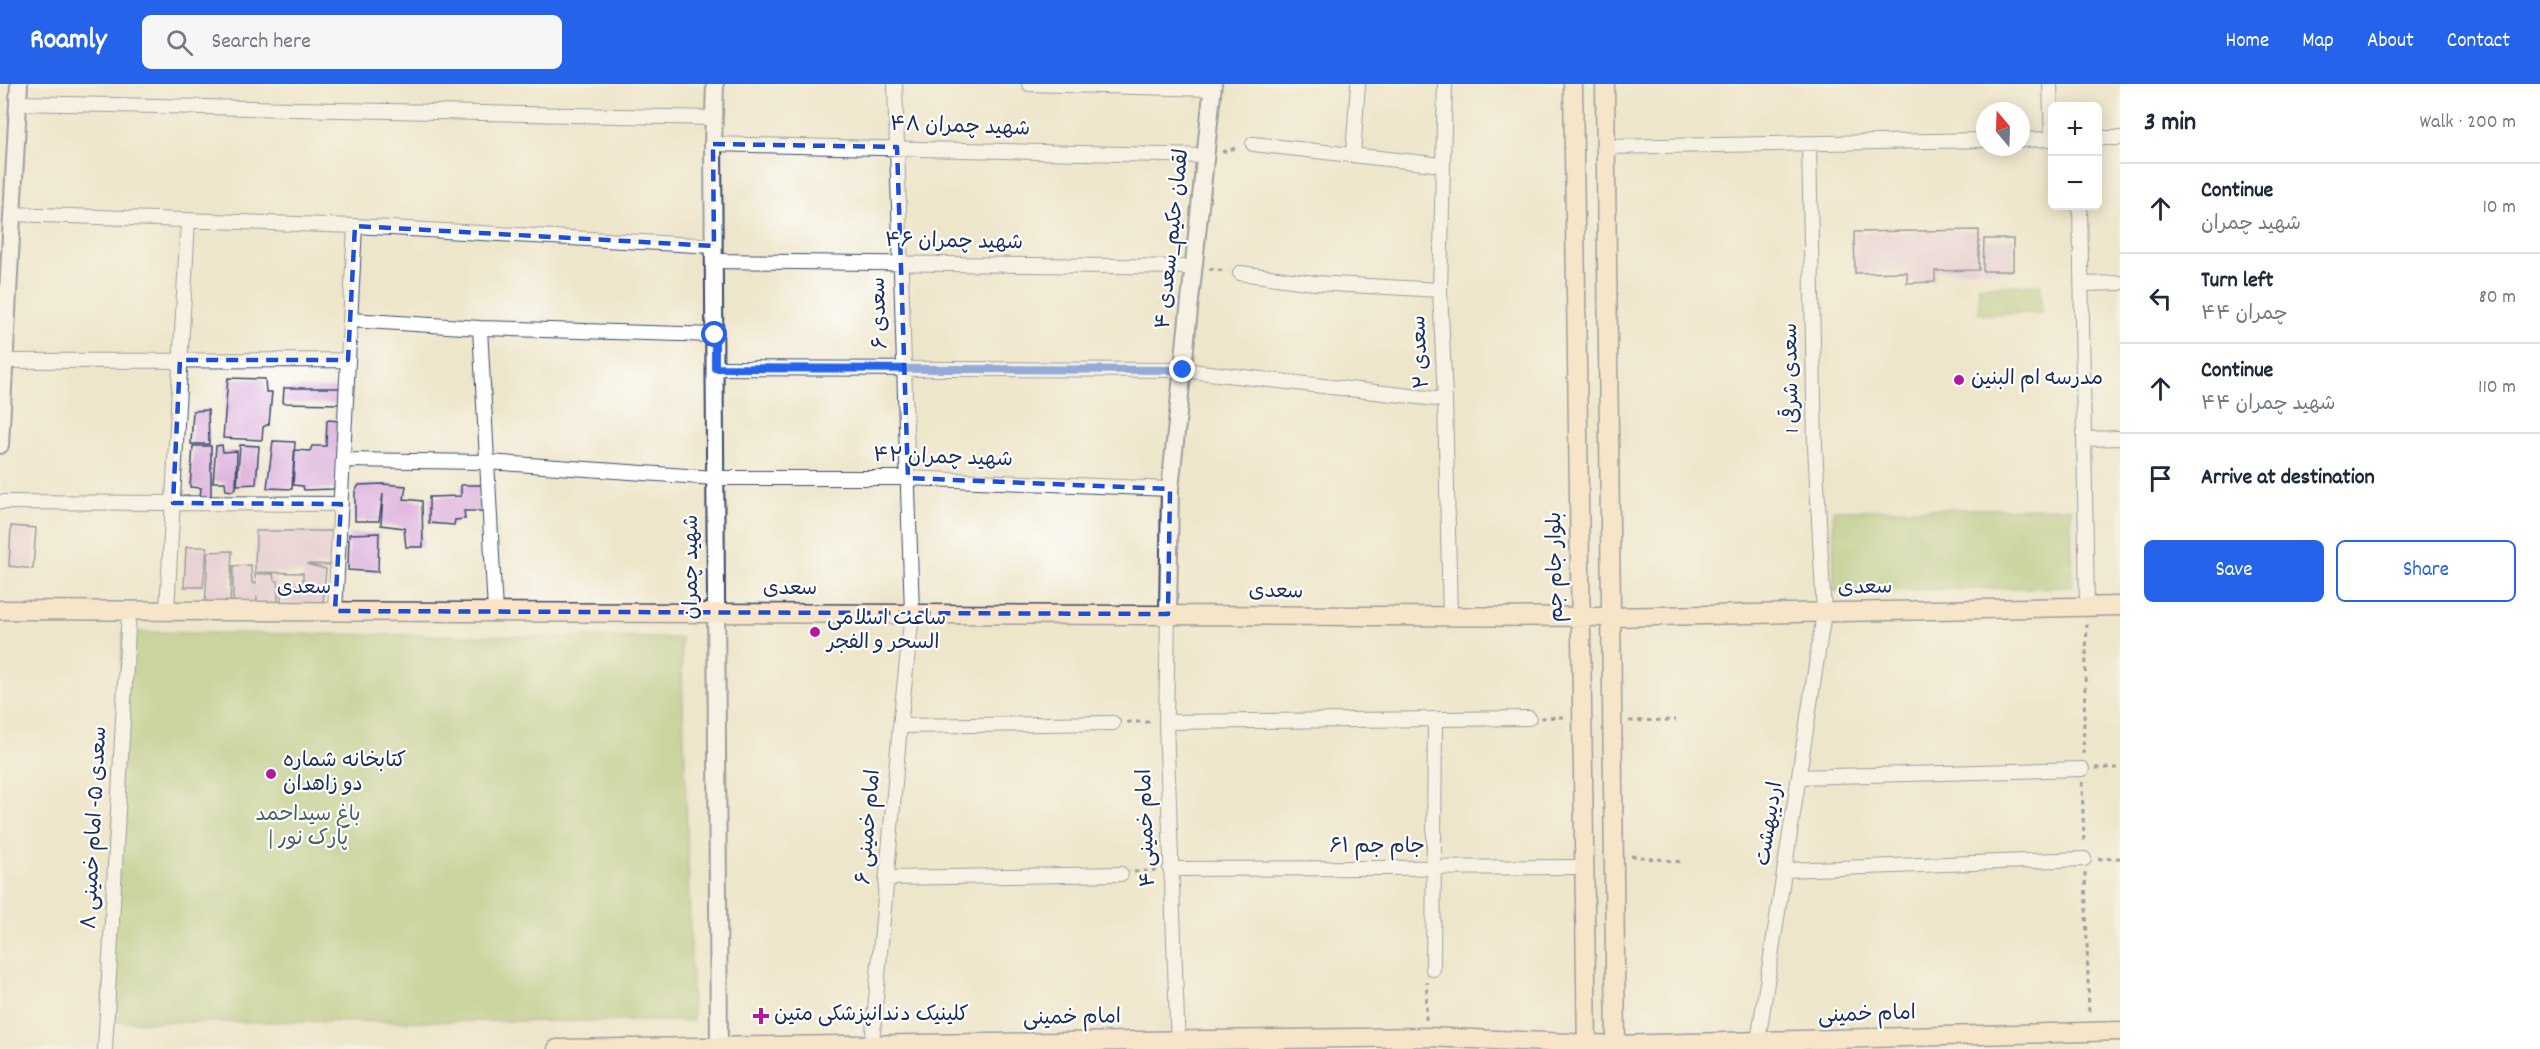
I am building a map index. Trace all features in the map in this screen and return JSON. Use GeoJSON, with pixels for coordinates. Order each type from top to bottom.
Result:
{"type":"FeatureCollection","features":[{"type":"Feature","properties":{"kind":"main road","name":"بلوار جام جم"},"geometry":{"type":"LineString","coordinates":[[1574,84],[1587,1047]]}},
{"type":"Feature","properties":{"kind":"main road"},"geometry":{"type":"LineString","coordinates":[[1605,84],[1616,1047]]}},
{"type":"Feature","properties":{"kind":"main road","name":"سعدی"},"geometry":{"type":"LineString","coordinates":[[0,610],[1168,614],[1611,618],[2120,606]]}},
{"type":"Feature","properties":{"kind":"main road","name":"امام خمینی"},"geometry":{"type":"LineString","coordinates":[[557,1049],[872,1044],[975,1046],[1177,1044],[1426,1037],[1616,1047],[2120,1031]]}},
{"type":"Feature","properties":{"kind":"street"},"geometry":{"type":"LineString","coordinates":[[0,445],[5,255],[12,214],[19,84]]}},
{"type":"Feature","properties":{"kind":"street","name":"شهید چمران"},"geometry":{"type":"LineString","coordinates":[[715,84],[713,144],[719,1048]]}},
{"type":"Feature","properties":{"kind":"street","name":"سعدی ۶"},"geometry":{"type":"LineString","coordinates":[[895,84],[912,613]]}},
{"type":"Feature","properties":{"kind":"street"},"geometry":{"type":"LineString","coordinates":[[1029,84],[1213,86]]}},
{"type":"Feature","properties":{"kind":"street"},"geometry":{"type":"LineString","coordinates":[[1353,155],[1358,84]]}},
{"type":"Feature","properties":{"kind":"street","name":"سعدی ۲"},"geometry":{"type":"LineString","coordinates":[[1444,84],[1440,290],[1450,617]]}},
{"type":"Feature","properties":{"kind":"street"},"geometry":{"type":"LineString","coordinates":[[2050,84],[2051,102]]}},
{"type":"Feature","properties":{"kind":"street","name":"لقمان حکیم_سعدی ۴"},"geometry":{"type":"LineString","coordinates":[[1168,614],[1170,489],[1213,86]]}},
{"type":"Feature","properties":{"kind":"street"},"geometry":{"type":"LineString","coordinates":[[18,103],[714,118]]}},
{"type":"Feature","properties":{"kind":"street"},"geometry":{"type":"LineString","coordinates":[[2102,138],[2120,138]]}},
{"type":"Feature","properties":{"kind":"street"},"geometry":{"type":"LineString","coordinates":[[2030,140],[2048,139]]}},
{"type":"Feature","properties":{"kind":"street"},"geometry":{"type":"LineString","coordinates":[[1605,147],[1976,140]]}},
{"type":"Feature","properties":{"kind":"street","name":"سعدی شرقی 1"},"geometry":{"type":"LineString","coordinates":[[1809,143],[1815,446],[1824,613]]}},
{"type":"Feature","properties":{"kind":"street","name":"شهید چمران ۴۸"},"geometry":{"type":"LineString","coordinates":[[713,144],[1206,156]]}},
{"type":"Feature","properties":{"kind":"street"},"geometry":{"type":"LineString","coordinates":[[1252,144],[1442,165]]}},
{"type":"Feature","properties":{"kind":"street"},"geometry":{"type":"LineString","coordinates":[[2080,210],[2087,606]]}},
{"type":"Feature","properties":{"kind":"street","name":"شهید چمران ۴۶"},"geometry":{"type":"LineString","coordinates":[[12,214],[355,226],[714,254],[901,263],[1194,267]]}},
{"type":"Feature","properties":{"kind":"street"},"geometry":{"type":"LineString","coordinates":[[167,610],[188,220]]}},
{"type":"Feature","properties":{"kind":"street"},"geometry":{"type":"LineString","coordinates":[[335,611],[355,226]]}},
{"type":"Feature","properties":{"kind":"street"},"geometry":{"type":"LineString","coordinates":[[1240,273],[1314,283],[1440,290]]}},
{"type":"Feature","properties":{"kind":"street"},"geometry":{"type":"LineString","coordinates":[[2081,284],[2120,284]]}},
{"type":"Feature","properties":{"kind":"street"},"geometry":{"type":"LineString","coordinates":[[350,320],[480,328],[715,335]]}},
{"type":"Feature","properties":{"kind":"street"},"geometry":{"type":"LineString","coordinates":[[480,328],[495,612]]}},
{"type":"Feature","properties":{"kind":"street"},"geometry":{"type":"LineString","coordinates":[[4,360],[348,360]]}},
{"type":"Feature","properties":{"kind":"street"},"geometry":{"type":"LineString","coordinates":[[715,368],[1183,370],[1445,400]]}},
{"type":"Feature","properties":{"kind":"street"},"geometry":{"type":"LineString","coordinates":[[2084,438],[2120,438]]}},
{"type":"Feature","properties":{"kind":"street","name":"شهید چمران ۴۲"},"geometry":{"type":"LineString","coordinates":[[343,460],[487,462],[716,478],[908,478],[1170,489]]}},
{"type":"Feature","properties":{"kind":"street"},"geometry":{"type":"LineString","coordinates":[[0,502],[340,504]]}},
{"type":"Feature","properties":{"kind":"street","name":"سعدی ۵- امام خمینی ۸"},"geometry":{"type":"LineString","coordinates":[[105,1049],[129,610]]}},
{"type":"Feature","properties":{"kind":"street","name":"امام خمینی ۶"},"geometry":{"type":"LineString","coordinates":[[872,1044],[912,613]]}},
{"type":"Feature","properties":{"kind":"street","name":"اردیبهشت"},"geometry":{"type":"LineString","coordinates":[[1758,1041],[1824,613]]}},
{"type":"Feature","properties":{"kind":"street","name":"امام خمینی ۴"},"geometry":{"type":"LineString","coordinates":[[1168,614],[1166,722],[1177,1044]]}},
{"type":"Feature","properties":{"kind":"street"},"geometry":{"type":"LineString","coordinates":[[1166,722],[1529,718]]}},
{"type":"Feature","properties":{"kind":"street"},"geometry":{"type":"LineString","coordinates":[[1433,969],[1435,719]]}},
{"type":"Feature","properties":{"kind":"street"},"geometry":{"type":"LineString","coordinates":[[900,726],[1113,723]]}},
{"type":"Feature","properties":{"kind":"street"},"geometry":{"type":"LineString","coordinates":[[1799,777],[2082,769]]}},
{"type":"Feature","properties":{"kind":"street"},"geometry":{"type":"LineString","coordinates":[[1785,870],[2084,859]]}},
{"type":"Feature","properties":{"kind":"street","name":"جام جم ۶۱"},"geometry":{"type":"LineString","coordinates":[[1170,869],[1434,870],[1584,867]]}},
{"type":"Feature","properties":{"kind":"street"},"geometry":{"type":"LineString","coordinates":[[886,878],[1121,874]]}},
{"type":"Feature","properties":{"kind":"path"},"geometry":{"type":"LineString","coordinates":[[1206,156],[1252,144]]}},
{"type":"Feature","properties":{"kind":"path"},"geometry":{"type":"LineString","coordinates":[[1194,267],[1240,273]]}},
{"type":"Feature","properties":{"kind":"path"},"geometry":{"type":"LineString","coordinates":[[2087,606],[2082,769],[2089,1032]]}},
{"type":"Feature","properties":{"kind":"path"},"geometry":{"type":"LineString","coordinates":[[1529,718],[1582,717]]}},
{"type":"Feature","properties":{"kind":"path"},"geometry":{"type":"LineString","coordinates":[[1612,722],[1676,720]]}},
{"type":"Feature","properties":{"kind":"path"},"geometry":{"type":"LineString","coordinates":[[1113,723],[1166,722]]}},
{"type":"Feature","properties":{"kind":"path"},"geometry":{"type":"LineString","coordinates":[[2082,769],[2120,768]]}},
{"type":"Feature","properties":{"kind":"path"},"geometry":{"type":"LineString","coordinates":[[1614,854],[1681,862]]}},
{"type":"Feature","properties":{"kind":"path"},"geometry":{"type":"LineString","coordinates":[[2084,859],[2120,858]]}},
{"type":"Feature","properties":{"kind":"path"},"geometry":{"type":"LineString","coordinates":[[1121,874],[1170,869]]}},
{"type":"Feature","properties":{"kind":"path"},"geometry":{"type":"LineString","coordinates":[[1426,1037],[1426,977],[1433,969]]}},
{"type":"Feature","properties":{"kind":"highlighted area"},"geometry":{"type":"Polygon","coordinates":[[[713,144],[897,147],[908,478],[1170,489],[1168,614],[335,611],[341,504],[173,503],[180,360],[348,360],[355,226],[714,246],[713,144]]]}},
{"type":"Feature","properties":{"kind":"green space"},"geometry":{"type":"Polygon","coordinates":[[[2041,285],[2041,313],[1979,314],[1979,286],[2041,285]]]}},
{"type":"Feature","properties":{"kind":"green space"},"geometry":{"type":"Polygon","coordinates":[[[2071,508],[2072,587],[1834,591],[1833,510],[2071,508]]]}},
{"type":"Feature","properties":{"kind":"green space","name":"باغ سیداحمد | پارک نور"},"geometry":{"type":"Polygon","coordinates":[[[123,632],[681,638],[693,1021],[103,1022],[123,632]]]}},
{"type":"Feature","properties":{"kind":"building"},"geometry":{"type":"Polygon","coordinates":[[[1979,230],[1979,270],[1935,271],[1935,282],[1907,283],[1907,272],[1855,273],[1854,232],[1979,230]]]}},
{"type":"Feature","properties":{"kind":"building"},"geometry":{"type":"Polygon","coordinates":[[[1984,239],[2013,239],[2013,271],[1983,271],[1984,239]]]}},
{"type":"Feature","properties":{"kind":"building"},"geometry":{"type":"Polygon","coordinates":[[[228,378],[265,379],[266,392],[272,392],[269,424],[263,427],[262,440],[223,438],[228,378]]]}},
{"type":"Feature","properties":{"kind":"building"},"geometry":{"type":"Polygon","coordinates":[[[284,388],[340,388],[340,404],[283,403],[284,388]]]}},
{"type":"Feature","properties":{"kind":"building"},"geometry":{"type":"Polygon","coordinates":[[[208,410],[209,444],[191,444],[193,411],[208,410]]]}},
{"type":"Feature","properties":{"kind":"building"},"geometry":{"type":"Polygon","coordinates":[[[327,420],[340,421],[334,489],[304,490],[303,486],[293,485],[295,450],[310,451],[312,446],[326,446],[327,420]]]}},
{"type":"Feature","properties":{"kind":"building"},"geometry":{"type":"Polygon","coordinates":[[[273,441],[295,442],[292,489],[267,488],[273,441]]]}},
{"type":"Feature","properties":{"kind":"building"},"geometry":{"type":"Polygon","coordinates":[[[222,445],[223,452],[237,451],[236,488],[233,491],[226,490],[225,482],[213,482],[216,446],[222,445]]]}},
{"type":"Feature","properties":{"kind":"building"},"geometry":{"type":"Polygon","coordinates":[[[240,445],[259,446],[256,484],[237,485],[240,445]]]}},
{"type":"Feature","properties":{"kind":"building"},"geometry":{"type":"Polygon","coordinates":[[[193,446],[211,446],[211,500],[200,499],[201,488],[190,487],[193,446]]]}},
{"type":"Feature","properties":{"kind":"building"},"geometry":{"type":"Polygon","coordinates":[[[359,485],[406,486],[404,499],[422,501],[423,547],[406,547],[404,528],[381,525],[383,494],[379,521],[355,521],[355,491],[359,485]]]}},
{"type":"Feature","properties":{"kind":"building"},"geometry":{"type":"Polygon","coordinates":[[[461,485],[483,485],[483,511],[464,511],[465,519],[455,520],[454,525],[429,523],[429,497],[461,496],[461,485]]]}},
{"type":"Feature","properties":{"kind":"building"},"geometry":{"type":"Polygon","coordinates":[[[11,526],[36,528],[33,569],[9,566],[11,526]]]}},
{"type":"Feature","properties":{"kind":"building"},"geometry":{"type":"Polygon","coordinates":[[[256,531],[334,531],[331,565],[306,564],[326,569],[323,603],[281,603],[281,587],[303,585],[303,573],[255,572],[256,531]]]}},
{"type":"Feature","properties":{"kind":"building"},"geometry":{"type":"Polygon","coordinates":[[[379,533],[378,572],[348,570],[349,534],[379,533]]]}},
{"type":"Feature","properties":{"kind":"building"},"geometry":{"type":"Polygon","coordinates":[[[186,547],[207,547],[203,587],[184,587],[186,547]]]}},
{"type":"Feature","properties":{"kind":"building"},"geometry":{"type":"Polygon","coordinates":[[[232,551],[230,605],[205,607],[208,552],[232,551]]]}},
{"type":"Feature","properties":{"kind":"building"},"geometry":{"type":"Polygon","coordinates":[[[251,565],[252,583],[256,584],[255,574],[273,574],[274,580],[278,581],[278,603],[233,604],[233,566],[251,565]]]}},
{"type":"Feature","properties":{"kind":"place","name":"مدرسه ام البنین"},"geometry":{"type":"Point","coordinates":[1959,380]}},
{"type":"Feature","properties":{"kind":"place","name":"ساعت اسلامی السحر و الفجر"},"geometry":{"type":"Point","coordinates":[815,632]}},
{"type":"Feature","properties":{"kind":"place","name":"کتابخانه شماره دو زاهدان"},"geometry":{"type":"Point","coordinates":[271,774]}},
{"type":"Feature","properties":{"kind":"place","name":"کلینیک دندانپزشکی متین"},"geometry":{"type":"Point","coordinates":[761,1016]}},
{"type":"Feature","properties":{"kind":"route"},"geometry":{"type":"LineString","coordinates":[[715,335],[715,368],[1183,370]]}}]}
